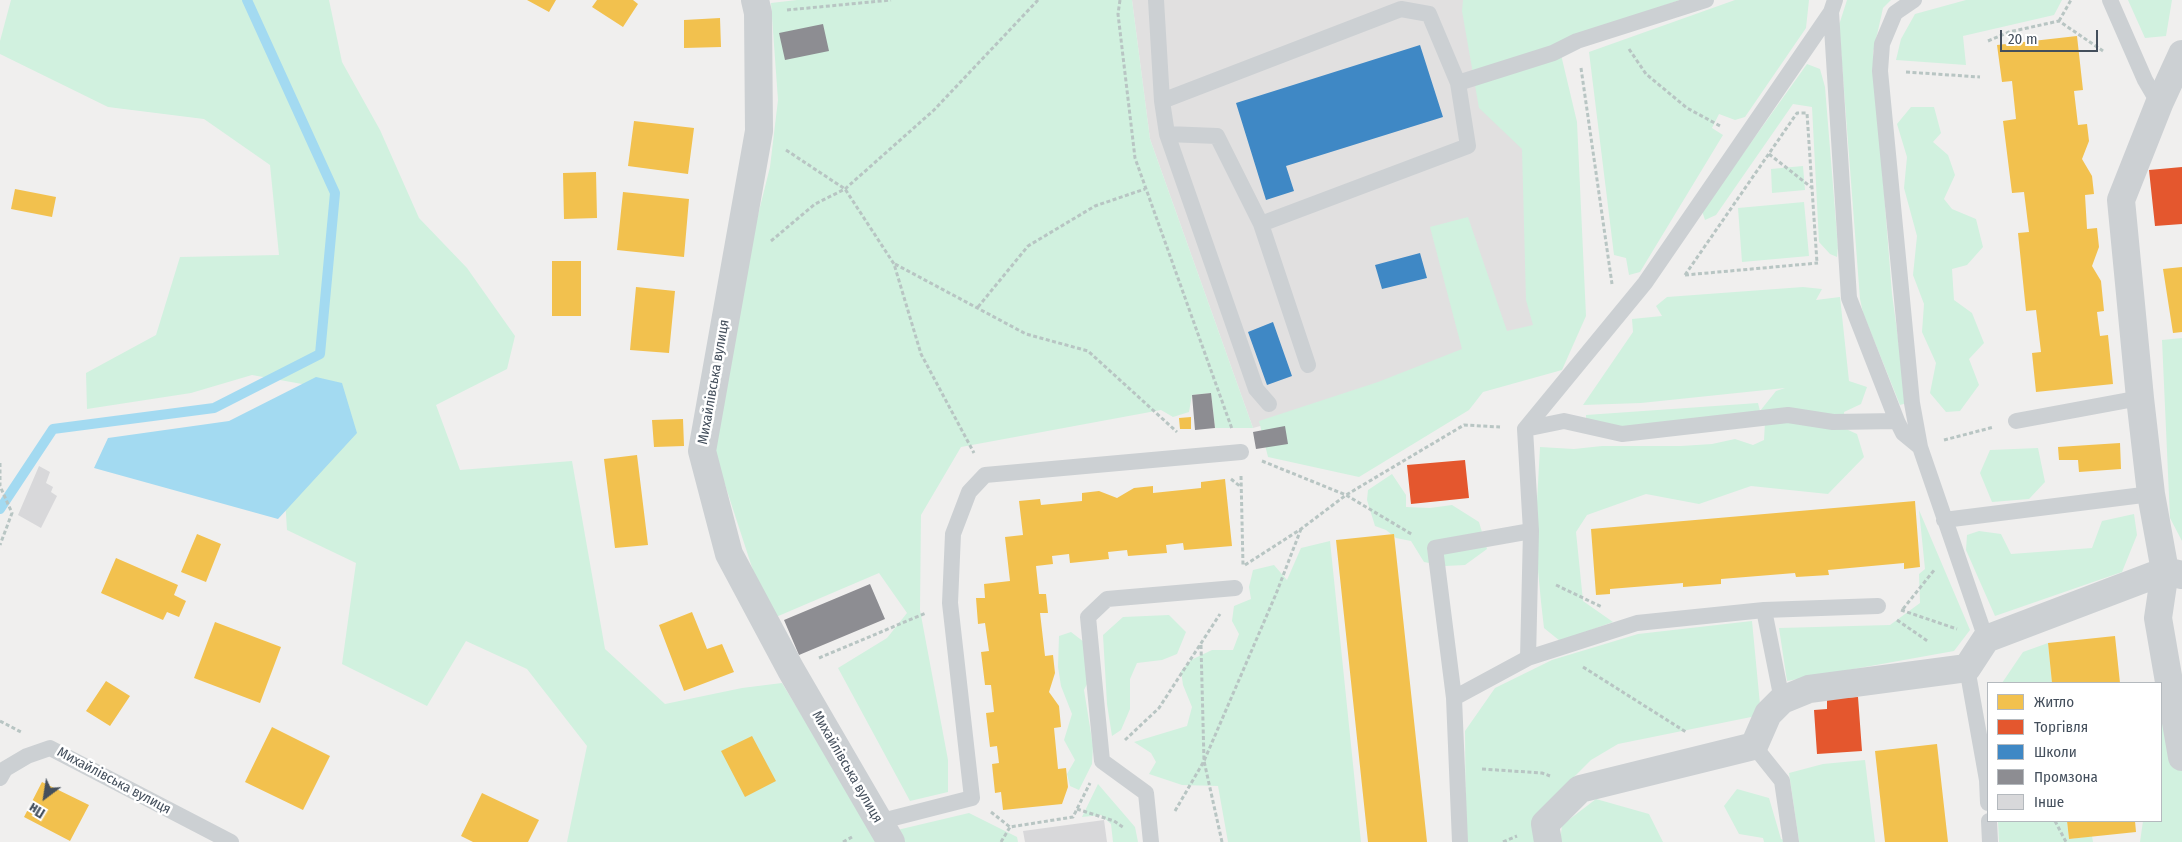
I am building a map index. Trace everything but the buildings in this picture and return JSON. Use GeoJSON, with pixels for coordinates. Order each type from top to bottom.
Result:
{"type":"FeatureCollection","features":[{"type":"Feature","properties":{"kind":"street","name":"Михайлівська вулиця"},"geometry":{"type":"LineString","coordinates":[[757,6],[759,131],[702,451],[729,554],[791,670],[885,832]]}},
{"type":"Feature","properties":{"kind":"street"},"geometry":{"type":"LineString","coordinates":[[2182,54],[2159,104],[2121,200],[2151,494],[2174,573],[2158,618],[2182,757]]}},
{"type":"Feature","properties":{"kind":"street"},"geometry":{"type":"LineString","coordinates":[[1548,842],[1545,824],[1580,789],[1719,753],[1754,746],[1768,714],[1782,700],[1809,689],[1967,668],[1986,639],[2174,573]]}},
{"type":"Feature","properties":{"kind":"lane"},"geometry":{"type":"LineString","coordinates":[[1156,0],[1162,101],[1167,134],[1256,389],[1269,404]]}},
{"type":"Feature","properties":{"kind":"lane"},"geometry":{"type":"LineString","coordinates":[[1458,83],[1553,53],[1577,42],[1706,0]]}},
{"type":"Feature","properties":{"kind":"lane"},"geometry":{"type":"LineString","coordinates":[[1914,0],[1895,13],[1882,44],[1880,70],[1912,403],[1920,447],[1986,639]]}},
{"type":"Feature","properties":{"kind":"lane"},"geometry":{"type":"LineString","coordinates":[[2110,0],[2146,80],[2159,104]]}},
{"type":"Feature","properties":{"kind":"lane"},"geometry":{"type":"LineString","coordinates":[[1833,6],[1849,298],[1897,422],[1903,433],[1920,447]]}},
{"type":"Feature","properties":{"kind":"lane"},"geometry":{"type":"LineString","coordinates":[[1528,658],[1531,531],[1525,429],[1617,320],[1645,283],[1833,6]]}},
{"type":"Feature","properties":{"kind":"lane"},"geometry":{"type":"LineString","coordinates":[[1162,101],[1401,9],[1429,14],[1458,83],[1468,146],[1261,224]]}},
{"type":"Feature","properties":{"kind":"lane"},"geometry":{"type":"LineString","coordinates":[[1167,134],[1217,136],[1261,224],[1308,365]]}},
{"type":"Feature","properties":{"kind":"lane"},"geometry":{"type":"LineString","coordinates":[[2016,421],[2140,398]]}},
{"type":"Feature","properties":{"kind":"lane"},"geometry":{"type":"LineString","coordinates":[[1525,429],[1564,421],[1622,434],[1788,415],[1833,422],[1897,422]]}},
{"type":"Feature","properties":{"kind":"lane"},"geometry":{"type":"LineString","coordinates":[[885,832],[972,798],[950,603],[953,534],[969,492],[985,475],[1241,452]]}},
{"type":"Feature","properties":{"kind":"lane"},"geometry":{"type":"LineString","coordinates":[[1944,520],[2151,494]]}},
{"type":"Feature","properties":{"kind":"lane"},"geometry":{"type":"LineString","coordinates":[[1460,842],[1454,698],[1436,548],[1531,531]]}},
{"type":"Feature","properties":{"kind":"lane"},"geometry":{"type":"LineString","coordinates":[[1151,842],[1146,793],[1102,761],[1088,618],[1107,599],[1235,588]]}},
{"type":"Feature","properties":{"kind":"lane"},"geometry":{"type":"LineString","coordinates":[[1454,698],[1528,658],[1637,623],[1764,610],[1878,606]]}},
{"type":"Feature","properties":{"kind":"lane"},"geometry":{"type":"LineString","coordinates":[[1764,610],[1782,700]]}},
{"type":"Feature","properties":{"kind":"lane"},"geometry":{"type":"LineString","coordinates":[[1967,668],[1987,780]]}},
{"type":"Feature","properties":{"kind":"lane"},"geometry":{"type":"LineString","coordinates":[[1754,746],[1782,781],[1791,842]]}},
{"type":"Feature","properties":{"kind":"lane","name":"Михайлівська вулиця"},"geometry":{"type":"LineString","coordinates":[[0,778],[5,769],[27,756],[50,748],[231,842]]}},
{"type":"Feature","properties":{"kind":"lane"},"geometry":{"type":"LineString","coordinates":[[1989,822],[1990,842]]}},
{"type":"Feature","properties":{"kind":"path"},"geometry":{"type":"LineString","coordinates":[[757,6],[891,0]]}},
{"type":"Feature","properties":{"kind":"path"},"geometry":{"type":"LineString","coordinates":[[734,271],[815,204],[845,189],[934,110],[1038,0]]}},
{"type":"Feature","properties":{"kind":"path"},"geometry":{"type":"LineString","coordinates":[[1001,842],[1010,827],[1073,817],[1102,761],[1159,708],[1201,645],[1235,588],[1244,577],[1242,566],[1241,452],[1135,158],[1118,14],[1120,0]]}},
{"type":"Feature","properties":{"kind":"path"},"geometry":{"type":"LineString","coordinates":[[2059,21],[2071,0]]}},
{"type":"Feature","properties":{"kind":"path"},"geometry":{"type":"LineString","coordinates":[[1988,41],[2009,32],[2059,21],[2106,53]]}},
{"type":"Feature","properties":{"kind":"path"},"geometry":{"type":"LineString","coordinates":[[1616,29],[1646,74],[1687,108],[1744,136],[1811,188]]}},
{"type":"Feature","properties":{"kind":"path"},"geometry":{"type":"LineString","coordinates":[[1577,42],[1617,320]]}},
{"type":"Feature","properties":{"kind":"path"},"geometry":{"type":"LineString","coordinates":[[1880,70],[1980,77]]}},
{"type":"Feature","properties":{"kind":"path"},"geometry":{"type":"LineString","coordinates":[[1685,275],[1797,113],[1806,113],[1817,264]]}},
{"type":"Feature","properties":{"kind":"path"},"geometry":{"type":"LineString","coordinates":[[759,131],[845,189],[894,264],[921,354],[985,475]]}},
{"type":"Feature","properties":{"kind":"path"},"geometry":{"type":"LineString","coordinates":[[978,306],[1028,246],[1095,206],[1145,189]]}},
{"type":"Feature","properties":{"kind":"path"},"geometry":{"type":"LineString","coordinates":[[1645,283],[1685,275],[1846,262]]}},
{"type":"Feature","properties":{"kind":"path"},"geometry":{"type":"LineString","coordinates":[[894,264],[978,306],[1026,334],[1088,351],[1202,455],[1241,487]]}},
{"type":"Feature","properties":{"kind":"path"},"geometry":{"type":"LineString","coordinates":[[1920,447],[2016,421]]}},
{"type":"Feature","properties":{"kind":"path"},"geometry":{"type":"LineString","coordinates":[[1242,566],[1300,529],[1346,495],[1464,425],[1525,429]]}},
{"type":"Feature","properties":{"kind":"path"},"geometry":{"type":"LineString","coordinates":[[1241,452],[1346,495],[1436,548]]}},
{"type":"Feature","properties":{"kind":"path"},"geometry":{"type":"LineString","coordinates":[[0,464],[0,486],[12,513],[0,545]]}},
{"type":"Feature","properties":{"kind":"path"},"geometry":{"type":"LineString","coordinates":[[1171,818],[1204,761],[1276,594],[1300,529]]}},
{"type":"Feature","properties":{"kind":"path"},"geometry":{"type":"LineString","coordinates":[[1903,610],[1953,545]]}},
{"type":"Feature","properties":{"kind":"path"},"geometry":{"type":"LineString","coordinates":[[1530,574],[1637,623]]}},
{"type":"Feature","properties":{"kind":"path"},"geometry":{"type":"LineString","coordinates":[[791,670],[950,603]]}},
{"type":"Feature","properties":{"kind":"path"},"geometry":{"type":"LineString","coordinates":[[1878,606],[1903,610],[1986,639]]}},
{"type":"Feature","properties":{"kind":"path"},"geometry":{"type":"LineString","coordinates":[[1878,606],[1967,668]]}},
{"type":"Feature","properties":{"kind":"path"},"geometry":{"type":"LineString","coordinates":[[1201,645],[1204,761],[1222,842]]}},
{"type":"Feature","properties":{"kind":"path"},"geometry":{"type":"LineString","coordinates":[[1556,649],[1719,753]]}},
{"type":"Feature","properties":{"kind":"path"},"geometry":{"type":"LineString","coordinates":[[1457,768],[1542,772],[1580,789]]}},
{"type":"Feature","properties":{"kind":"path"},"geometry":{"type":"LineString","coordinates":[[1077,809],[1114,821],[1128,831]]}},
{"type":"Feature","properties":{"kind":"path"},"geometry":{"type":"LineString","coordinates":[[2056,822],[2066,842]]}},
{"type":"Feature","properties":{"kind":"shaded area"},"geometry":{"type":"Polygon","coordinates":[[[1132,0],[1540,0],[1573,340],[1253,428],[1150,139],[1132,0]]]}},
{"type":"Feature","properties":{"kind":"green space"},"geometry":{"type":"Polygon","coordinates":[[[11,0],[329,0],[342,62],[380,130],[419,218],[467,268],[515,336],[507,369],[436,405],[460,470],[572,461],[605,649],[665,704],[742,688],[782,683],[879,842],[567,842],[587,746],[527,669],[466,641],[427,706],[342,664],[356,563],[287,530],[284,483],[330,389],[252,375],[191,393],[87,409],[86,373],[156,335],[180,257],[279,255],[270,165],[204,119],[108,107],[0,54],[0,41],[11,0]]]}},
{"type":"Feature","properties":{"kind":"green space"},"geometry":{"type":"Polygon","coordinates":[[[797,0],[1132,0],[1150,139],[1253,428],[1215,428],[1211,393],[1192,395],[1189,412],[1173,417],[1161,410],[961,447],[921,515],[920,610],[948,760],[948,792],[910,801],[838,668],[887,638],[907,613],[879,573],[776,617],[762,598],[715,454],[748,255],[770,167],[778,100],[771,3],[797,0]]]}},
{"type":"Feature","properties":{"kind":"green space"},"geometry":{"type":"Polygon","coordinates":[[[1463,0],[1680,0],[1558,42],[1577,122],[1586,316],[1562,370],[1483,392],[1469,410],[1359,477],[1268,457],[1259,421],[1378,382],[1462,349],[1430,227],[1468,217],[1507,331],[1533,325],[1526,300],[1522,149],[1479,108],[1462,11],[1463,0]]]}},
{"type":"Feature","properties":{"kind":"green space"},"geometry":{"type":"Polygon","coordinates":[[[1735,0],[1809,0],[1806,28],[1745,117],[1735,120],[1719,114],[1712,128],[1723,135],[1640,272],[1629,275],[1626,258],[1614,255],[1589,52],[1735,0]]]}},
{"type":"Feature","properties":{"kind":"green space"},"geometry":{"type":"Polygon","coordinates":[[[1847,0],[1891,0],[1883,8],[1873,53],[1892,294],[1907,403],[1900,405],[1863,313],[1860,299],[1839,25],[1847,0]]]}},
{"type":"Feature","properties":{"kind":"green space"},"geometry":{"type":"Polygon","coordinates":[[[1966,0],[2062,0],[2054,15],[1963,36],[1966,65],[1896,60],[1901,39],[1915,14],[1966,0]]]}},
{"type":"Feature","properties":{"kind":"green space"},"geometry":{"type":"Polygon","coordinates":[[[2128,0],[2172,0],[2166,36],[2145,38],[2128,0]]]}},
{"type":"Feature","properties":{"kind":"green space"},"geometry":{"type":"Polygon","coordinates":[[[1807,64],[1820,69],[1825,87],[1838,247],[1837,257],[1830,254],[1819,242],[1812,107],[1793,104],[1716,215],[1705,220],[1702,211],[1807,64]]]}},
{"type":"Feature","properties":{"kind":"green space"},"geometry":{"type":"Polygon","coordinates":[[[1911,107],[1934,107],[1941,133],[1933,142],[1948,155],[1955,175],[1944,199],[1952,209],[1976,219],[1983,247],[1967,265],[1952,269],[1954,300],[1972,313],[1984,343],[1969,359],[1979,385],[1960,411],[1946,412],[1930,393],[1936,363],[1922,332],[1924,304],[1913,275],[1917,236],[1904,188],[1907,157],[1897,124],[1911,107]]]}},
{"type":"Feature","properties":{"kind":"green space"},"geometry":{"type":"Polygon","coordinates":[[[1803,166],[1805,190],[1772,193],[1771,169],[1803,166]]]}},
{"type":"Feature","properties":{"kind":"green space"},"geometry":{"type":"Polygon","coordinates":[[[1804,202],[1809,256],[1742,262],[1738,208],[1804,202]]]}},
{"type":"Feature","properties":{"kind":"green space"},"geometry":{"type":"Polygon","coordinates":[[[1803,287],[1822,289],[1816,300],[1840,297],[1849,381],[1867,387],[1861,404],[1844,412],[1846,429],[1857,434],[1864,457],[1828,494],[1751,486],[1699,504],[1646,494],[1587,515],[1576,532],[1583,601],[1613,622],[1560,641],[1544,628],[1541,602],[1535,538],[1540,447],[1574,449],[1602,446],[1681,446],[1712,444],[1735,439],[1753,445],[1764,440],[1765,422],[1619,428],[1586,422],[1586,415],[1758,403],[1760,411],[1776,391],[1785,388],[1641,403],[1583,405],[1633,332],[1632,319],[1662,316],[1656,306],[1667,297],[1803,287]]]}},
{"type":"Feature","properties":{"kind":"green space"},"geometry":{"type":"Polygon","coordinates":[[[2182,338],[2182,541],[2170,518],[2162,340],[2182,338]]]}},
{"type":"Feature","properties":{"kind":"green space"},"geometry":{"type":"Polygon","coordinates":[[[2038,448],[2045,482],[2029,499],[1992,502],[1980,473],[1990,450],[2038,448]]]}},
{"type":"Feature","properties":{"kind":"green space"},"geometry":{"type":"Polygon","coordinates":[[[1392,474],[1406,495],[1406,507],[1430,508],[1452,505],[1479,522],[1487,549],[1465,565],[1445,566],[1424,562],[1411,541],[1396,538],[1386,530],[1375,526],[1367,500],[1368,490],[1392,474]]]}},
{"type":"Feature","properties":{"kind":"green space"},"geometry":{"type":"Polygon","coordinates":[[[1919,510],[1970,630],[1954,651],[1787,681],[1779,628],[1890,625],[1920,603],[1919,574],[1925,569],[1919,510]]]}},
{"type":"Feature","properties":{"kind":"green space"},"geometry":{"type":"Polygon","coordinates":[[[2134,514],[2137,535],[2122,572],[1995,616],[1966,550],[1967,535],[1979,531],[2001,534],[2011,554],[2092,548],[2102,521],[2134,514]]]}},
{"type":"Feature","properties":{"kind":"green space"},"geometry":{"type":"Polygon","coordinates":[[[1330,541],[1361,842],[1228,842],[1218,786],[1182,785],[1149,774],[1156,762],[1151,753],[1134,742],[1187,726],[1192,707],[1183,685],[1181,671],[1191,660],[1212,650],[1233,650],[1239,634],[1232,621],[1234,606],[1251,599],[1249,587],[1253,570],[1274,565],[1287,580],[1301,548],[1330,541]]]}},
{"type":"Feature","properties":{"kind":"green space"},"geometry":{"type":"Polygon","coordinates":[[[1169,615],[1186,632],[1177,654],[1162,660],[1137,663],[1130,679],[1130,709],[1121,730],[1112,736],[1107,704],[1103,635],[1123,617],[1169,615]]]}},
{"type":"Feature","properties":{"kind":"green space"},"geometry":{"type":"Polygon","coordinates":[[[1752,621],[1761,715],[1618,744],[1591,760],[1555,796],[1542,842],[1466,842],[1465,731],[1495,688],[1552,660],[1638,634],[1752,621]]]}},
{"type":"Feature","properties":{"kind":"green space"},"geometry":{"type":"Polygon","coordinates":[[[1071,632],[1084,642],[1089,680],[1084,690],[1093,746],[1092,764],[1079,790],[1070,786],[1067,774],[1075,760],[1064,740],[1072,714],[1061,686],[1058,667],[1059,636],[1071,632]]]}},
{"type":"Feature","properties":{"kind":"green space"},"geometry":{"type":"Polygon","coordinates":[[[2048,643],[2052,682],[2003,682],[2023,652],[2048,643]]]}},
{"type":"Feature","properties":{"kind":"green space"},"geometry":{"type":"Polygon","coordinates":[[[2166,720],[2182,738],[2182,842],[2140,842],[2143,822],[2162,822],[2162,721],[2166,720]]]}},
{"type":"Feature","properties":{"kind":"green space"},"geometry":{"type":"Polygon","coordinates":[[[1865,760],[1875,842],[1799,842],[1789,773],[1823,764],[1865,760]]]}},
{"type":"Feature","properties":{"kind":"green space"},"geometry":{"type":"Polygon","coordinates":[[[1098,784],[1135,827],[1138,842],[1113,842],[1111,824],[1101,815],[1082,817],[1098,784]]]}},
{"type":"Feature","properties":{"kind":"green space"},"geometry":{"type":"Polygon","coordinates":[[[1737,789],[1769,798],[1781,839],[1790,842],[1764,842],[1763,838],[1739,834],[1724,806],[1737,789]]]}},
{"type":"Feature","properties":{"kind":"green space"},"geometry":{"type":"Polygon","coordinates":[[[1596,799],[1649,814],[1663,842],[1560,842],[1562,825],[1596,799]]]}},
{"type":"Feature","properties":{"kind":"green space"},"geometry":{"type":"Polygon","coordinates":[[[969,813],[1017,837],[1018,842],[899,842],[893,831],[969,813]]]}},
{"type":"Feature","properties":{"kind":"green space"},"geometry":{"type":"Polygon","coordinates":[[[1998,822],[2067,822],[2069,839],[2092,836],[2093,842],[1999,842],[1998,822]]]}},
{"type":"Feature","properties":{"kind":"water"},"geometry":{"type":"Polygon","coordinates":[[[316,377],[342,383],[357,433],[278,519],[94,468],[108,438],[229,421],[316,377]]]}},
{"type":"Feature","properties":{"kind":"waterway"},"geometry":{"type":"LineString","coordinates":[[0,509],[53,429],[214,408],[320,354],[335,193],[247,0]]}}]}
